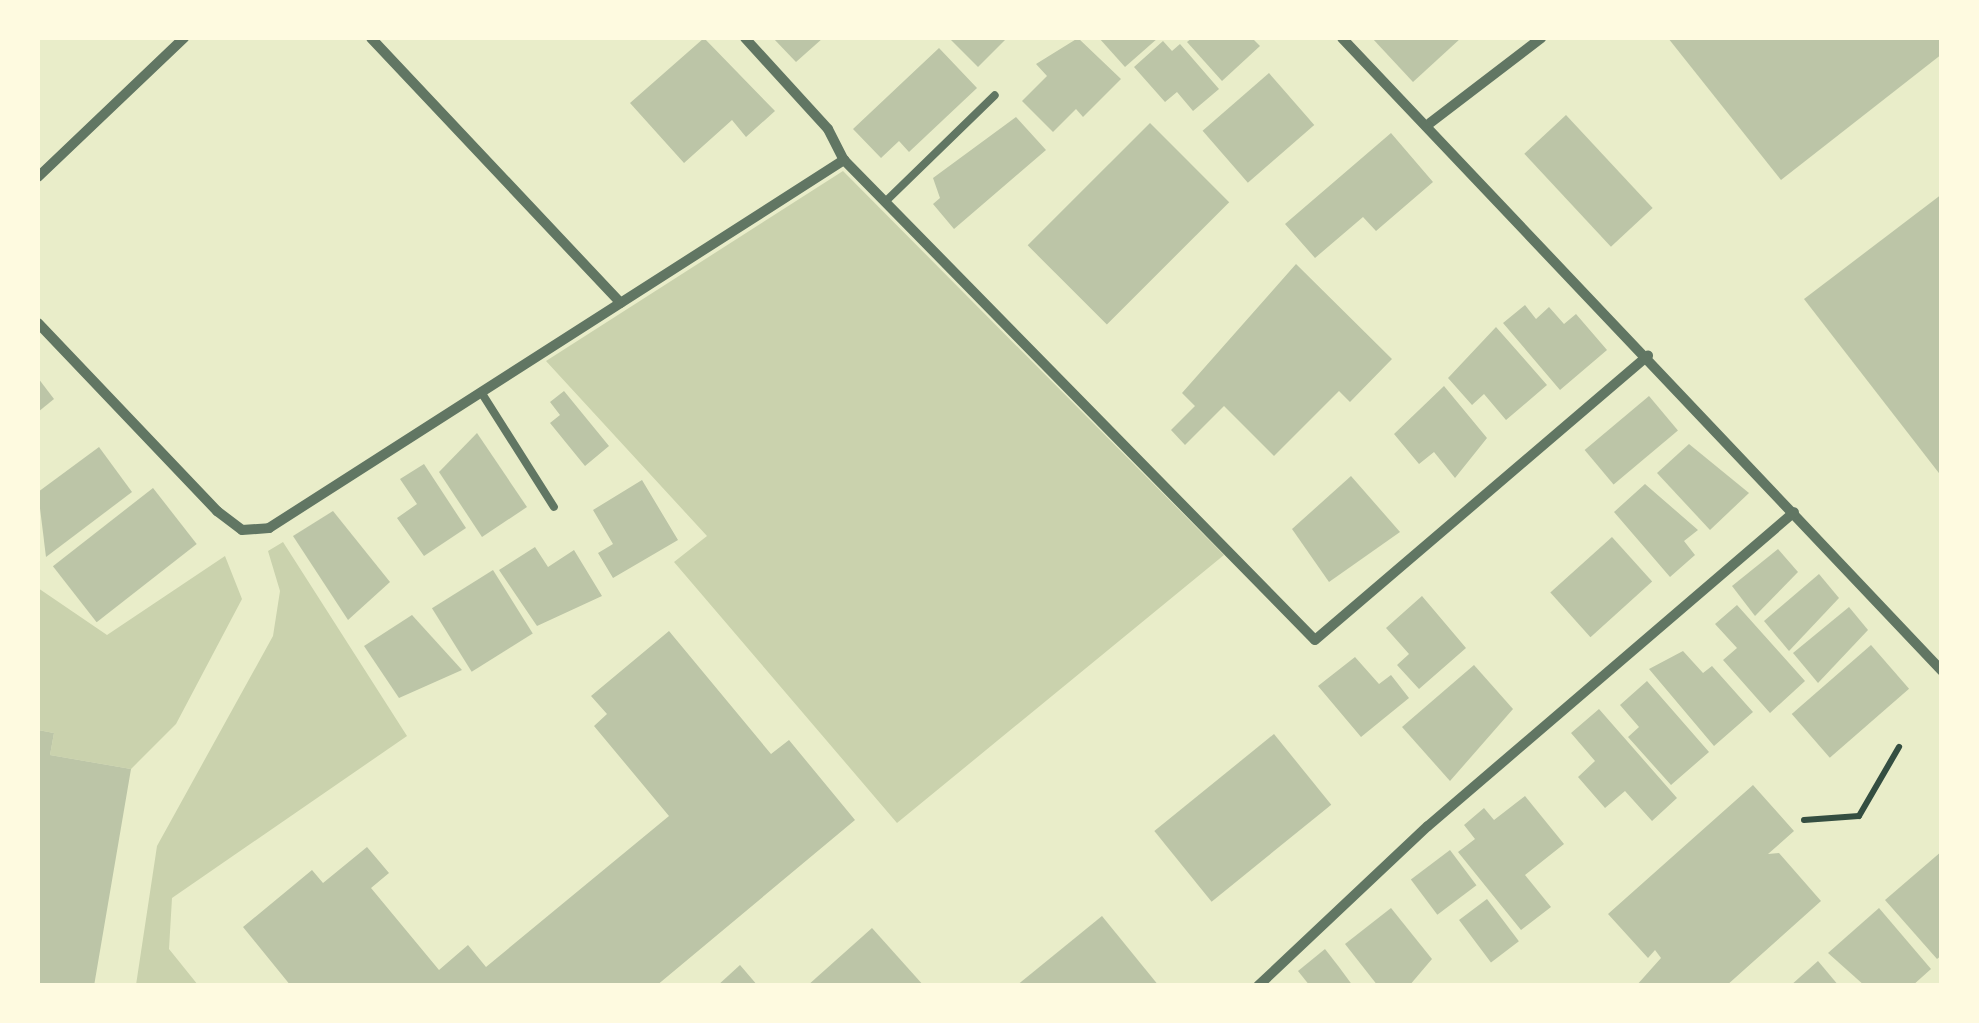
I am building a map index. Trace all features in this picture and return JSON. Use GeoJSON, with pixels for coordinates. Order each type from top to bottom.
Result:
{"type":"FeatureCollection","features":[{"type":"Feature","properties":{"kind":"street"},"geometry":{"type":"LineString","coordinates":[[38,176],[184,38]]}},
{"type":"Feature","properties":{"kind":"street"},"geometry":{"type":"LineString","coordinates":[[370,38],[621,302]]}},
{"type":"Feature","properties":{"kind":"street"},"geometry":{"type":"LineString","coordinates":[[745,38],[828,129],[844,160],[1315,640],[1648,356]]}},
{"type":"Feature","properties":{"kind":"street"},"geometry":{"type":"LineString","coordinates":[[1342,38],[1430,123],[1942,670]]}},
{"type":"Feature","properties":{"kind":"street"},"geometry":{"type":"LineString","coordinates":[[1430,123],[1541,38]]}},
{"type":"Feature","properties":{"kind":"street"},"geometry":{"type":"LineString","coordinates":[[38,324],[242,530],[269,528],[844,160]]}},
{"type":"Feature","properties":{"kind":"street"},"geometry":{"type":"LineString","coordinates":[[1258,986],[1428,826],[1794,512]]}},
{"type":"Feature","properties":{"kind":"lane"},"geometry":{"type":"LineString","coordinates":[[885,202],[995,95]]}},
{"type":"Feature","properties":{"kind":"lane"},"geometry":{"type":"LineString","coordinates":[[481,392],[554,508]]}},
{"type":"Feature","properties":{"kind":"path"},"geometry":{"type":"LineString","coordinates":[[1804,820],[1858,816],[1898,747]]}},
{"type":"Feature","properties":{"kind":"green space"},"geometry":{"type":"Polygon","coordinates":[[[843,171],[1224,555],[897,823],[674,562],[707,536],[546,361],[843,171]]]}},
{"type":"Feature","properties":{"kind":"green space"},"geometry":{"type":"Polygon","coordinates":[[[283,542],[407,736],[172,898],[169,949],[198,985],[136,985],[157,846],[273,636],[280,591],[268,551],[283,542]]]}},
{"type":"Feature","properties":{"kind":"green space"},"geometry":{"type":"Polygon","coordinates":[[[225,556],[242,599],[176,724],[131,769],[50,755],[54,733],[38,730],[38,588],[107,635],[225,556]]]}},
{"type":"Feature","properties":{"kind":"building"},"geometry":{"type":"Polygon","coordinates":[[[704,38],[775,111],[746,137],[732,120],[684,163],[630,103],[704,38]]]}},
{"type":"Feature","properties":{"kind":"building"},"geometry":{"type":"Polygon","coordinates":[[[773,38],[823,38],[796,62],[773,38]]]}},
{"type":"Feature","properties":{"kind":"building"},"geometry":{"type":"Polygon","coordinates":[[[949,38],[1007,38],[978,67],[949,38]]]}},
{"type":"Feature","properties":{"kind":"building"},"geometry":{"type":"Polygon","coordinates":[[[1078,38],[1121,79],[1083,117],[1076,109],[1053,132],[1022,101],[1047,76],[1036,64],[1078,38]]]}},
{"type":"Feature","properties":{"kind":"building"},"geometry":{"type":"Polygon","coordinates":[[[1099,38],[1158,38],[1125,67],[1099,38]]]}},
{"type":"Feature","properties":{"kind":"building"},"geometry":{"type":"Polygon","coordinates":[[[1192,38],[1252,38],[1260,46],[1222,81],[1187,42],[1192,38]]]}},
{"type":"Feature","properties":{"kind":"building"},"geometry":{"type":"Polygon","coordinates":[[[1372,38],[1461,38],[1413,82],[1372,38]]]}},
{"type":"Feature","properties":{"kind":"building"},"geometry":{"type":"Polygon","coordinates":[[[1668,38],[1942,38],[1942,54],[1781,180],[1668,38]]]}},
{"type":"Feature","properties":{"kind":"building"},"geometry":{"type":"Polygon","coordinates":[[[1163,41],[1172,51],[1180,44],[1219,89],[1193,111],[1177,92],[1165,102],[1134,67],[1163,41]]]}},
{"type":"Feature","properties":{"kind":"building"},"geometry":{"type":"Polygon","coordinates":[[[939,48],[977,88],[909,152],[899,141],[881,158],[853,129],[939,48]]]}},
{"type":"Feature","properties":{"kind":"building"},"geometry":{"type":"Polygon","coordinates":[[[1269,73],[1314,125],[1248,183],[1203,131],[1269,73]]]}},
{"type":"Feature","properties":{"kind":"building"},"geometry":{"type":"Polygon","coordinates":[[[1566,115],[1653,208],[1611,247],[1524,154],[1566,115]]]}},
{"type":"Feature","properties":{"kind":"building"},"geometry":{"type":"Polygon","coordinates":[[[1016,117],[1046,150],[954,229],[933,204],[940,198],[933,178],[1016,117]]]}},
{"type":"Feature","properties":{"kind":"building"},"geometry":{"type":"Polygon","coordinates":[[[1150,123],[1229,202],[1107,325],[1028,245],[1150,123]]]}},
{"type":"Feature","properties":{"kind":"building"},"geometry":{"type":"Polygon","coordinates":[[[1391,133],[1433,182],[1376,231],[1363,217],[1315,258],[1285,224],[1391,133]]]}},
{"type":"Feature","properties":{"kind":"building"},"geometry":{"type":"Polygon","coordinates":[[[1942,194],[1942,477],[1804,299],[1942,194]]]}},
{"type":"Feature","properties":{"kind":"building"},"geometry":{"type":"Polygon","coordinates":[[[1296,264],[1392,359],[1350,402],[1339,391],[1274,456],[1224,406],[1185,445],[1171,430],[1195,406],[1182,393],[1296,264]]]}},
{"type":"Feature","properties":{"kind":"building"},"geometry":{"type":"Polygon","coordinates":[[[1525,305],[1536,319],[1549,307],[1564,324],[1576,314],[1607,350],[1560,390],[1503,323],[1525,305]]]}},
{"type":"Feature","properties":{"kind":"building"},"geometry":{"type":"Polygon","coordinates":[[[1496,327],[1547,385],[1506,420],[1484,394],[1472,405],[1448,378],[1496,327]]]}},
{"type":"Feature","properties":{"kind":"building"},"geometry":{"type":"Polygon","coordinates":[[[38,378],[54,399],[38,412],[38,378]]]}},
{"type":"Feature","properties":{"kind":"building"},"geometry":{"type":"Polygon","coordinates":[[[1444,386],[1487,438],[1455,478],[1434,452],[1419,464],[1394,434],[1444,386]]]}},
{"type":"Feature","properties":{"kind":"building"},"geometry":{"type":"Polygon","coordinates":[[[564,391],[609,446],[585,466],[550,423],[560,415],[550,402],[564,391]]]}},
{"type":"Feature","properties":{"kind":"building"},"geometry":{"type":"Polygon","coordinates":[[[1649,396],[1678,430],[1614,484],[1585,450],[1649,396]]]}},
{"type":"Feature","properties":{"kind":"building"},"geometry":{"type":"Polygon","coordinates":[[[477,433],[527,507],[482,537],[439,472],[477,433]]]}},
{"type":"Feature","properties":{"kind":"building"},"geometry":{"type":"Polygon","coordinates":[[[1689,444],[1749,493],[1710,530],[1657,473],[1689,444]]]}},
{"type":"Feature","properties":{"kind":"building"},"geometry":{"type":"Polygon","coordinates":[[[99,447],[132,492],[46,557],[38,492],[99,447]]]}},
{"type":"Feature","properties":{"kind":"building"},"geometry":{"type":"Polygon","coordinates":[[[424,464],[466,528],[424,556],[397,518],[417,504],[400,479],[424,464]]]}},
{"type":"Feature","properties":{"kind":"building"},"geometry":{"type":"Polygon","coordinates":[[[1351,476],[1400,532],[1329,582],[1292,529],[1351,476]]]}},
{"type":"Feature","properties":{"kind":"building"},"geometry":{"type":"Polygon","coordinates":[[[642,480],[678,540],[613,578],[598,553],[613,544],[593,510],[642,480]]]}},
{"type":"Feature","properties":{"kind":"building"},"geometry":{"type":"Polygon","coordinates":[[[1645,484],[1698,530],[1684,541],[1695,555],[1670,577],[1614,512],[1645,484]]]}},
{"type":"Feature","properties":{"kind":"building"},"geometry":{"type":"Polygon","coordinates":[[[153,488],[197,544],[97,622],[53,566],[153,488]]]}},
{"type":"Feature","properties":{"kind":"building"},"geometry":{"type":"Polygon","coordinates":[[[333,511],[390,582],[348,620],[293,536],[333,511]]]}},
{"type":"Feature","properties":{"kind":"building"},"geometry":{"type":"Polygon","coordinates":[[[1612,537],[1652,582],[1590,637],[1550,593],[1612,537]]]}},
{"type":"Feature","properties":{"kind":"building"},"geometry":{"type":"Polygon","coordinates":[[[535,547],[548,567],[574,550],[602,596],[537,626],[499,570],[535,547]]]}},
{"type":"Feature","properties":{"kind":"building"},"geometry":{"type":"Polygon","coordinates":[[[1778,549],[1798,572],[1755,616],[1732,586],[1778,549]]]}},
{"type":"Feature","properties":{"kind":"building"},"geometry":{"type":"Polygon","coordinates":[[[493,570],[533,634],[472,672],[432,608],[493,570]]]}},
{"type":"Feature","properties":{"kind":"building"},"geometry":{"type":"Polygon","coordinates":[[[1819,574],[1839,598],[1789,651],[1764,621],[1819,574]]]}},
{"type":"Feature","properties":{"kind":"building"},"geometry":{"type":"Polygon","coordinates":[[[1422,596],[1466,648],[1419,689],[1397,665],[1409,654],[1386,628],[1422,596]]]}},
{"type":"Feature","properties":{"kind":"building"},"geometry":{"type":"Polygon","coordinates":[[[1737,605],[1805,681],[1770,713],[1723,660],[1737,648],[1715,624],[1737,605]]]}},
{"type":"Feature","properties":{"kind":"building"},"geometry":{"type":"Polygon","coordinates":[[[1849,607],[1868,630],[1818,683],[1793,653],[1849,607]]]}},
{"type":"Feature","properties":{"kind":"building"},"geometry":{"type":"Polygon","coordinates":[[[412,615],[462,670],[399,698],[364,646],[412,615]]]}},
{"type":"Feature","properties":{"kind":"building"},"geometry":{"type":"Polygon","coordinates":[[[669,631],[771,754],[789,740],[855,820],[656,986],[291,986],[243,927],[312,870],[323,883],[367,847],[389,873],[371,888],[439,970],[468,945],[486,967],[669,816],[594,726],[607,714],[591,696],[669,631]]]}},
{"type":"Feature","properties":{"kind":"building"},"geometry":{"type":"Polygon","coordinates":[[[1871,645],[1909,689],[1830,758],[1792,714],[1871,645]]]}},
{"type":"Feature","properties":{"kind":"building"},"geometry":{"type":"Polygon","coordinates":[[[1683,651],[1703,673],[1712,666],[1753,712],[1714,746],[1649,669],[1683,651]]]}},
{"type":"Feature","properties":{"kind":"building"},"geometry":{"type":"Polygon","coordinates":[[[1355,657],[1379,684],[1391,675],[1409,698],[1361,737],[1318,686],[1355,657]]]}},
{"type":"Feature","properties":{"kind":"building"},"geometry":{"type":"Polygon","coordinates":[[[1474,665],[1513,709],[1450,781],[1402,727],[1474,665]]]}},
{"type":"Feature","properties":{"kind":"building"},"geometry":{"type":"Polygon","coordinates":[[[1647,681],[1709,752],[1671,785],[1628,737],[1639,727],[1620,705],[1647,681]]]}},
{"type":"Feature","properties":{"kind":"building"},"geometry":{"type":"Polygon","coordinates":[[[1599,709],[1677,798],[1652,821],[1625,791],[1605,808],[1578,777],[1595,761],[1571,733],[1599,709]]]}},
{"type":"Feature","properties":{"kind":"building"},"geometry":{"type":"Polygon","coordinates":[[[38,730],[54,733],[50,755],[131,769],[94,986],[38,986],[38,730]]]}},
{"type":"Feature","properties":{"kind":"building"},"geometry":{"type":"Polygon","coordinates":[[[1274,734],[1331,805],[1212,902],[1154,831],[1274,734]]]}},
{"type":"Feature","properties":{"kind":"building"},"geometry":{"type":"Polygon","coordinates":[[[1753,785],[1794,831],[1768,854],[1779,853],[1821,901],[1726,986],[1636,986],[1661,958],[1655,950],[1648,958],[1608,914],[1753,785]]]}},
{"type":"Feature","properties":{"kind":"building"},"geometry":{"type":"Polygon","coordinates":[[[1525,796],[1564,844],[1525,875],[1551,907],[1521,930],[1458,852],[1475,839],[1464,825],[1484,808],[1494,820],[1525,796]]]}},
{"type":"Feature","properties":{"kind":"building"},"geometry":{"type":"Polygon","coordinates":[[[1450,850],[1476,885],[1437,915],[1411,879],[1450,850]]]}},
{"type":"Feature","properties":{"kind":"building"},"geometry":{"type":"Polygon","coordinates":[[[1942,851],[1942,955],[1937,959],[1885,900],[1942,851]]]}},
{"type":"Feature","properties":{"kind":"building"},"geometry":{"type":"Polygon","coordinates":[[[1487,899],[1519,941],[1491,962],[1459,920],[1487,899]]]}},
{"type":"Feature","properties":{"kind":"building"},"geometry":{"type":"Polygon","coordinates":[[[1391,908],[1432,959],[1409,986],[1378,986],[1345,944],[1391,908]]]}},
{"type":"Feature","properties":{"kind":"building"},"geometry":{"type":"Polygon","coordinates":[[[1879,908],[1931,969],[1912,986],[1865,986],[1828,953],[1879,908]]]}},
{"type":"Feature","properties":{"kind":"building"},"geometry":{"type":"Polygon","coordinates":[[[1102,916],[1159,986],[1016,986],[1102,916]]]}},
{"type":"Feature","properties":{"kind":"building"},"geometry":{"type":"Polygon","coordinates":[[[872,928],[924,986],[807,986],[872,928]]]}},
{"type":"Feature","properties":{"kind":"building"},"geometry":{"type":"Polygon","coordinates":[[[1325,949],[1353,986],[1310,986],[1298,971],[1325,949]]]}},
{"type":"Feature","properties":{"kind":"building"},"geometry":{"type":"Polygon","coordinates":[[[1818,961],[1839,986],[1790,986],[1818,961]]]}},
{"type":"Feature","properties":{"kind":"building"},"geometry":{"type":"Polygon","coordinates":[[[740,965],[758,986],[717,986],[740,965]]]}}]}
